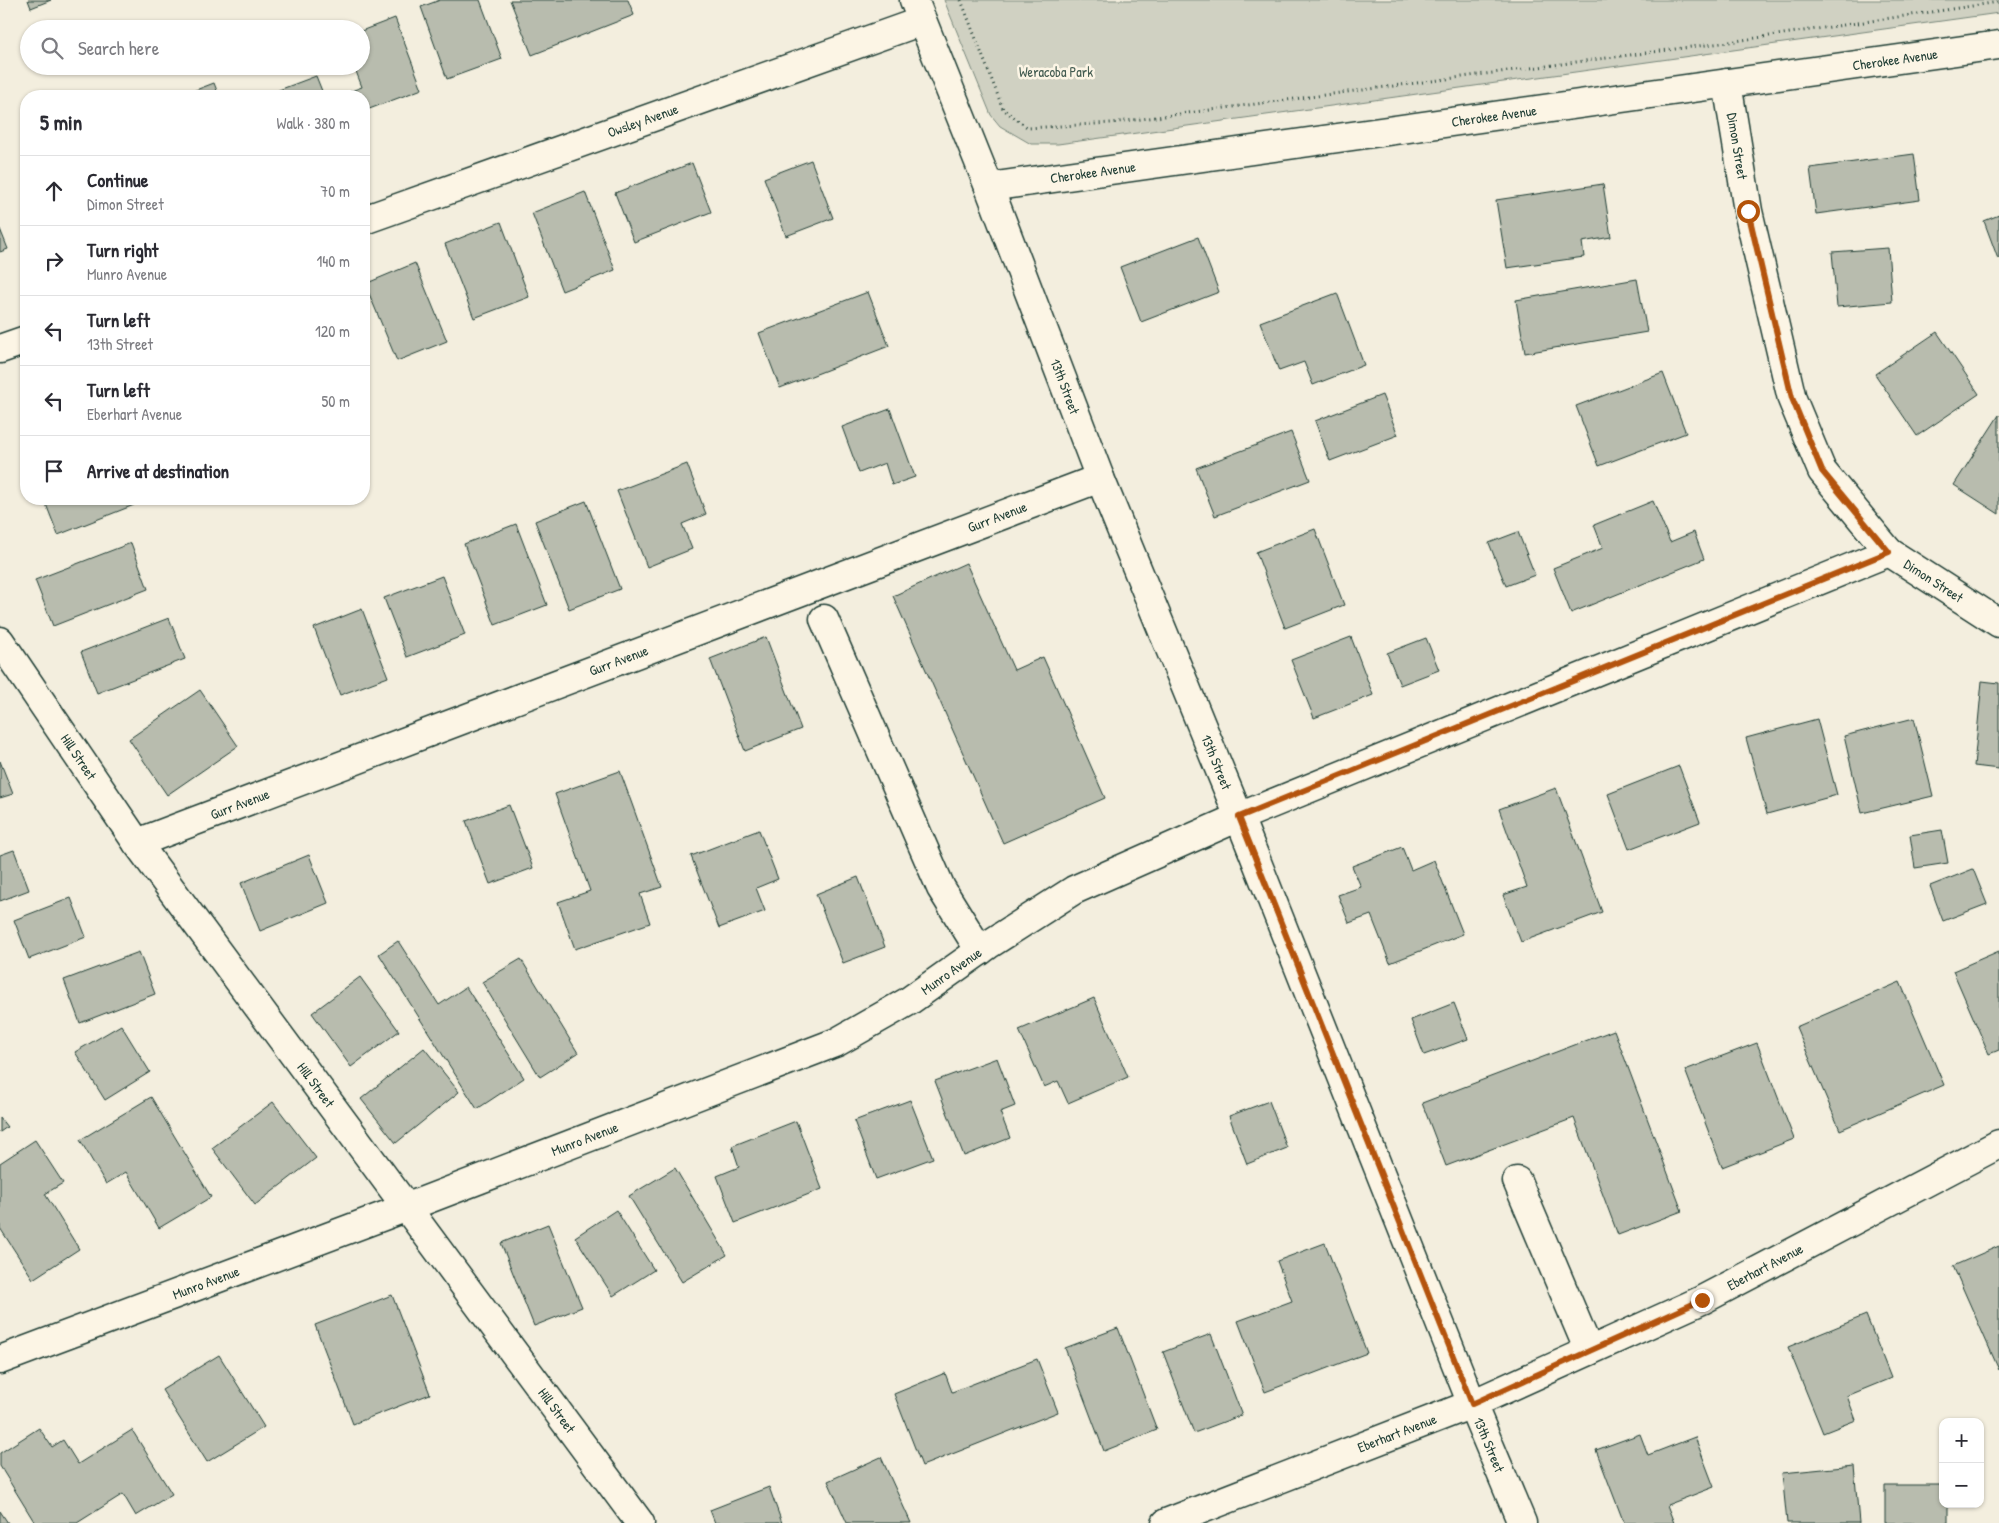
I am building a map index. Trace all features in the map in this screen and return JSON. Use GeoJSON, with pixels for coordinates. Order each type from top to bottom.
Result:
{"type":"FeatureCollection","features":[{"type":"Feature","properties":{"kind":"street","name":"13th Street"},"geometry":{"type":"LineString","coordinates":[[918,11],[989,188],[1100,478],[1239,817],[1472,1404],[1522,1523]]}},
{"type":"Feature","properties":{"kind":"street","name":"Owsley Avenue"},"geometry":{"type":"LineString","coordinates":[[370,218],[918,11]]}},
{"type":"Feature","properties":{"kind":"street","name":"Cherokee Avenue"},"geometry":{"type":"LineString","coordinates":[[989,188],[1999,45]]}},
{"type":"Feature","properties":{"kind":"street","name":"Dimon Street"},"geometry":{"type":"LineString","coordinates":[[1727,83],[1748,211],[1792,398],[1822,471],[1889,552],[1999,623]]}},
{"type":"Feature","properties":{"kind":"street"},"geometry":{"type":"LineString","coordinates":[[0,349],[20,342]]}},
{"type":"Feature","properties":{"kind":"street","name":"Gurr Avenue"},"geometry":{"type":"LineString","coordinates":[[137,843],[1100,478]]}},
{"type":"Feature","properties":{"kind":"street","name":"Munro Avenue"},"geometry":{"type":"LineString","coordinates":[[0,1360],[406,1208],[837,1042],[909,1001],[980,951],[1074,890],[1239,817],[1889,552]]}},
{"type":"Feature","properties":{"kind":"street"},"geometry":{"type":"LineString","coordinates":[[824,619],[941,888],[980,951]]}},
{"type":"Feature","properties":{"kind":"street","name":"Hill Street"},"geometry":{"type":"LineString","coordinates":[[0,641],[137,843],[640,1523]]}},
{"type":"Feature","properties":{"kind":"street","name":"Eberhart Avenue"},"geometry":{"type":"LineString","coordinates":[[1166,1523],[1472,1404],[1590,1351],[1702,1300],[1999,1144]]}},
{"type":"Feature","properties":{"kind":"street"},"geometry":{"type":"LineString","coordinates":[[1517,1181],[1590,1351]]}},
{"type":"Feature","properties":{"kind":"path"},"geometry":{"type":"LineString","coordinates":[[961,0],[1003,109],[1028,128],[1111,123],[1728,42],[1999,2]]}},
{"type":"Feature","properties":{"kind":"green space","name":"Weracoba Park"},"geometry":{"type":"Polygon","coordinates":[[[944,0],[1999,0],[1999,13],[1058,144],[1031,144],[1000,126],[991,115],[944,0]]]}},
{"type":"Feature","properties":{"kind":"building"},"geometry":{"type":"Polygon","coordinates":[[[28,0],[51,0],[31,8],[28,0]]]}},
{"type":"Feature","properties":{"kind":"building"},"geometry":{"type":"Polygon","coordinates":[[[440,0],[480,0],[502,59],[447,79],[421,7],[440,0]]]}},
{"type":"Feature","properties":{"kind":"building"},"geometry":{"type":"Polygon","coordinates":[[[510,0],[628,0],[634,15],[532,55],[510,0]]]}},
{"type":"Feature","properties":{"kind":"building"},"geometry":{"type":"Polygon","coordinates":[[[395,18],[422,89],[370,109],[370,90],[354,90],[362,87],[357,75],[370,75],[370,28],[395,18]]]}},
{"type":"Feature","properties":{"kind":"building"},"geometry":{"type":"Polygon","coordinates":[[[316,76],[322,90],[279,90],[316,76]]]}},
{"type":"Feature","properties":{"kind":"building"},"geometry":{"type":"Polygon","coordinates":[[[214,83],[217,90],[196,90],[214,83]]]}},
{"type":"Feature","properties":{"kind":"building"},"geometry":{"type":"Polygon","coordinates":[[[1914,154],[1920,200],[1816,214],[1810,168],[1914,154]]]}},
{"type":"Feature","properties":{"kind":"building"},"geometry":{"type":"Polygon","coordinates":[[[811,160],[833,218],[786,236],[764,178],[811,160]]]}},
{"type":"Feature","properties":{"kind":"building"},"geometry":{"type":"Polygon","coordinates":[[[692,163],[711,212],[634,242],[615,193],[692,163]]]}},
{"type":"Feature","properties":{"kind":"building"},"geometry":{"type":"Polygon","coordinates":[[[1603,184],[1611,237],[1582,242],[1584,257],[1507,268],[1496,200],[1603,184]]]}},
{"type":"Feature","properties":{"kind":"building"},"geometry":{"type":"Polygon","coordinates":[[[585,192],[615,270],[562,291],[532,213],[585,192]]]}},
{"type":"Feature","properties":{"kind":"building"},"geometry":{"type":"Polygon","coordinates":[[[1999,215],[1999,258],[1998,259],[1984,221],[1999,215]]]}},
{"type":"Feature","properties":{"kind":"building"},"geometry":{"type":"Polygon","coordinates":[[[501,222],[529,297],[474,318],[445,244],[501,222]]]}},
{"type":"Feature","properties":{"kind":"building"},"geometry":{"type":"Polygon","coordinates":[[[0,229],[8,249],[0,252],[0,229]]]}},
{"type":"Feature","properties":{"kind":"building"},"geometry":{"type":"Polygon","coordinates":[[[1198,237],[1219,292],[1141,322],[1120,267],[1198,237]]]}},
{"type":"Feature","properties":{"kind":"building"},"geometry":{"type":"Polygon","coordinates":[[[1888,248],[1892,302],[1837,307],[1832,252],[1888,248]]]}},
{"type":"Feature","properties":{"kind":"building"},"geometry":{"type":"Polygon","coordinates":[[[415,263],[447,341],[397,361],[370,296],[370,282],[415,263]]]}},
{"type":"Feature","properties":{"kind":"building"},"geometry":{"type":"Polygon","coordinates":[[[1637,279],[1647,332],[1525,353],[1516,300],[1637,279]]]}},
{"type":"Feature","properties":{"kind":"building"},"geometry":{"type":"Polygon","coordinates":[[[868,292],[889,346],[780,388],[759,333],[868,292]]]}},
{"type":"Feature","properties":{"kind":"building"},"geometry":{"type":"Polygon","coordinates":[[[1337,293],[1364,365],[1313,385],[1304,362],[1279,371],[1260,322],[1337,293]]]}},
{"type":"Feature","properties":{"kind":"building"},"geometry":{"type":"Polygon","coordinates":[[[1937,332],[1979,394],[1917,436],[1875,374],[1937,332]]]}},
{"type":"Feature","properties":{"kind":"building"},"geometry":{"type":"Polygon","coordinates":[[[1663,373],[1686,433],[1599,466],[1576,406],[1663,373]]]}},
{"type":"Feature","properties":{"kind":"building"},"geometry":{"type":"Polygon","coordinates":[[[1382,395],[1398,435],[1330,461],[1315,421],[1382,395]]]}},
{"type":"Feature","properties":{"kind":"building"},"geometry":{"type":"Polygon","coordinates":[[[890,409],[915,477],[892,485],[885,463],[859,473],[842,427],[890,409]]]}},
{"type":"Feature","properties":{"kind":"building"},"geometry":{"type":"Polygon","coordinates":[[[1999,415],[1999,514],[1954,485],[1999,415]]]}},
{"type":"Feature","properties":{"kind":"building"},"geometry":{"type":"Polygon","coordinates":[[[1291,432],[1310,480],[1215,516],[1196,468],[1291,432]]]}},
{"type":"Feature","properties":{"kind":"building"},"geometry":{"type":"Polygon","coordinates":[[[687,464],[706,514],[682,524],[692,549],[647,567],[617,491],[687,464]]]}},
{"type":"Feature","properties":{"kind":"building"},"geometry":{"type":"Polygon","coordinates":[[[586,501],[620,589],[569,609],[535,521],[586,501]]]}},
{"type":"Feature","properties":{"kind":"building"},"geometry":{"type":"Polygon","coordinates":[[[1653,501],[1670,542],[1694,532],[1704,559],[1571,613],[1553,568],[1603,548],[1594,525],[1653,501]]]}},
{"type":"Feature","properties":{"kind":"building"},"geometry":{"type":"Polygon","coordinates":[[[46,505],[134,505],[58,535],[46,505]]]}},
{"type":"Feature","properties":{"kind":"building"},"geometry":{"type":"Polygon","coordinates":[[[516,524],[547,605],[495,625],[464,544],[516,524]]]}},
{"type":"Feature","properties":{"kind":"building"},"geometry":{"type":"Polygon","coordinates":[[[1315,529],[1344,605],[1285,628],[1256,552],[1315,529]]]}},
{"type":"Feature","properties":{"kind":"building"},"geometry":{"type":"Polygon","coordinates":[[[1518,532],[1535,575],[1506,586],[1489,543],[1518,532]]]}},
{"type":"Feature","properties":{"kind":"building"},"geometry":{"type":"Polygon","coordinates":[[[131,543],[148,589],[53,626],[35,580],[131,543]]]}},
{"type":"Feature","properties":{"kind":"building"},"geometry":{"type":"Polygon","coordinates":[[[966,563],[1014,670],[1043,657],[1105,798],[1003,843],[893,596],[966,563]]]}},
{"type":"Feature","properties":{"kind":"building"},"geometry":{"type":"Polygon","coordinates":[[[442,576],[465,635],[407,657],[384,598],[442,576]]]}},
{"type":"Feature","properties":{"kind":"building"},"geometry":{"type":"Polygon","coordinates":[[[362,609],[388,677],[340,695],[314,628],[362,609]]]}},
{"type":"Feature","properties":{"kind":"building"},"geometry":{"type":"Polygon","coordinates":[[[169,618],[185,659],[97,693],[81,652],[169,618]]]}},
{"type":"Feature","properties":{"kind":"building"},"geometry":{"type":"Polygon","coordinates":[[[766,637],[801,729],[745,751],[710,659],[766,637]]]}},
{"type":"Feature","properties":{"kind":"building"},"geometry":{"type":"Polygon","coordinates":[[[1351,637],[1373,695],[1314,718],[1291,660],[1351,637]]]}},
{"type":"Feature","properties":{"kind":"building"},"geometry":{"type":"Polygon","coordinates":[[[1426,638],[1439,670],[1400,685],[1387,653],[1426,638]]]}},
{"type":"Feature","properties":{"kind":"building"},"geometry":{"type":"Polygon","coordinates":[[[1982,681],[1999,683],[1999,769],[1974,766],[1982,681]]]}},
{"type":"Feature","properties":{"kind":"building"},"geometry":{"type":"Polygon","coordinates":[[[200,690],[238,746],[167,795],[129,739],[200,690]]]}},
{"type":"Feature","properties":{"kind":"building"},"geometry":{"type":"Polygon","coordinates":[[[1914,718],[1933,796],[1862,813],[1844,736],[1914,718]]]}},
{"type":"Feature","properties":{"kind":"building"},"geometry":{"type":"Polygon","coordinates":[[[1817,719],[1837,795],[1767,814],[1746,738],[1817,719]]]}},
{"type":"Feature","properties":{"kind":"building"},"geometry":{"type":"Polygon","coordinates":[[[0,761],[13,794],[0,798],[0,761]]]}},
{"type":"Feature","properties":{"kind":"building"},"geometry":{"type":"Polygon","coordinates":[[[1679,766],[1700,822],[1629,849],[1608,794],[1679,766]]]}},
{"type":"Feature","properties":{"kind":"building"},"geometry":{"type":"Polygon","coordinates":[[[620,771],[662,887],[640,894],[650,923],[575,949],[558,902],[590,891],[555,794],[620,771]]]}},
{"type":"Feature","properties":{"kind":"building"},"geometry":{"type":"Polygon","coordinates":[[[1556,788],[1602,912],[1521,942],[1503,895],[1527,887],[1499,809],[1556,788]]]}},
{"type":"Feature","properties":{"kind":"building"},"geometry":{"type":"Polygon","coordinates":[[[509,805],[533,868],[490,884],[466,821],[509,805]]]}},
{"type":"Feature","properties":{"kind":"building"},"geometry":{"type":"Polygon","coordinates":[[[759,830],[778,879],[756,888],[765,911],[719,928],[691,856],[759,830]]]}},
{"type":"Feature","properties":{"kind":"building"},"geometry":{"type":"Polygon","coordinates":[[[1942,830],[1948,863],[1915,868],[1910,835],[1942,830]]]}},
{"type":"Feature","properties":{"kind":"building"},"geometry":{"type":"Polygon","coordinates":[[[1402,847],[1411,870],[1434,860],[1463,934],[1390,963],[1371,915],[1349,923],[1338,895],[1361,887],[1352,866],[1402,847]]]}},
{"type":"Feature","properties":{"kind":"building"},"geometry":{"type":"Polygon","coordinates":[[[14,850],[29,890],[0,901],[0,855],[14,850]]]}},
{"type":"Feature","properties":{"kind":"building"},"geometry":{"type":"Polygon","coordinates":[[[309,855],[328,903],[260,931],[241,883],[309,855]]]}},
{"type":"Feature","properties":{"kind":"building"},"geometry":{"type":"Polygon","coordinates":[[[1973,869],[1987,904],[1943,921],[1930,886],[1973,869]]]}},
{"type":"Feature","properties":{"kind":"building"},"geometry":{"type":"Polygon","coordinates":[[[858,877],[885,947],[843,963],[816,894],[858,877]]]}},
{"type":"Feature","properties":{"kind":"building"},"geometry":{"type":"Polygon","coordinates":[[[71,898],[86,937],[29,959],[14,920],[71,898]]]}},
{"type":"Feature","properties":{"kind":"building"},"geometry":{"type":"Polygon","coordinates":[[[398,941],[439,1005],[466,987],[524,1078],[477,1109],[379,954],[398,941]]]}},
{"type":"Feature","properties":{"kind":"building"},"geometry":{"type":"Polygon","coordinates":[[[1999,951],[1999,1050],[1989,1054],[1953,971],[1999,951]]]}},
{"type":"Feature","properties":{"kind":"building"},"geometry":{"type":"Polygon","coordinates":[[[139,952],[155,994],[80,1023],[64,980],[139,952]]]}},
{"type":"Feature","properties":{"kind":"building"},"geometry":{"type":"Polygon","coordinates":[[[521,959],[578,1053],[540,1077],[482,982],[521,959]]]}},
{"type":"Feature","properties":{"kind":"building"},"geometry":{"type":"Polygon","coordinates":[[[360,977],[399,1031],[351,1067],[312,1013],[360,977]]]}},
{"type":"Feature","properties":{"kind":"building"},"geometry":{"type":"Polygon","coordinates":[[[1900,982],[1944,1085],[1840,1130],[1796,1027],[1900,982]]]}},
{"type":"Feature","properties":{"kind":"building"},"geometry":{"type":"Polygon","coordinates":[[[1094,998],[1128,1077],[1068,1103],[1058,1081],[1044,1087],[1019,1030],[1094,998]]]}},
{"type":"Feature","properties":{"kind":"building"},"geometry":{"type":"Polygon","coordinates":[[[1454,1003],[1468,1039],[1424,1055],[1411,1020],[1454,1003]]]}},
{"type":"Feature","properties":{"kind":"building"},"geometry":{"type":"Polygon","coordinates":[[[121,1025],[150,1072],[105,1100],[75,1052],[121,1025]]]}},
{"type":"Feature","properties":{"kind":"building"},"geometry":{"type":"Polygon","coordinates":[[[1614,1030],[1682,1211],[1618,1235],[1574,1118],[1446,1166],[1422,1103],[1614,1030]]]}},
{"type":"Feature","properties":{"kind":"building"},"geometry":{"type":"Polygon","coordinates":[[[1757,1043],[1794,1139],[1722,1167],[1685,1070],[1757,1043]]]}},
{"type":"Feature","properties":{"kind":"building"},"geometry":{"type":"Polygon","coordinates":[[[424,1048],[459,1092],[396,1143],[361,1099],[424,1048]]]}},
{"type":"Feature","properties":{"kind":"building"},"geometry":{"type":"Polygon","coordinates":[[[997,1058],[1015,1106],[1000,1112],[1010,1138],[964,1156],[935,1081],[997,1058]]]}},
{"type":"Feature","properties":{"kind":"building"},"geometry":{"type":"Polygon","coordinates":[[[151,1097],[211,1197],[159,1228],[126,1172],[106,1184],[80,1140],[151,1097]]]}},
{"type":"Feature","properties":{"kind":"building"},"geometry":{"type":"Polygon","coordinates":[[[910,1100],[933,1158],[876,1179],[854,1121],[910,1100]]]}},
{"type":"Feature","properties":{"kind":"building"},"geometry":{"type":"Polygon","coordinates":[[[1269,1101],[1287,1148],[1247,1164],[1229,1116],[1269,1101]]]}},
{"type":"Feature","properties":{"kind":"building"},"geometry":{"type":"Polygon","coordinates":[[[273,1102],[316,1158],[255,1205],[212,1148],[273,1102]]]}},
{"type":"Feature","properties":{"kind":"building"},"geometry":{"type":"Polygon","coordinates":[[[0,1118],[7,1127],[0,1132],[0,1118]]]}},
{"type":"Feature","properties":{"kind":"building"},"geometry":{"type":"Polygon","coordinates":[[[796,1121],[822,1189],[735,1223],[717,1176],[739,1167],[732,1146],[796,1121]]]}},
{"type":"Feature","properties":{"kind":"building"},"geometry":{"type":"Polygon","coordinates":[[[35,1140],[63,1183],[45,1194],[79,1249],[33,1279],[0,1228],[0,1163],[35,1140]]]}},
{"type":"Feature","properties":{"kind":"building"},"geometry":{"type":"Polygon","coordinates":[[[675,1168],[727,1255],[682,1282],[629,1196],[675,1168]]]}},
{"type":"Feature","properties":{"kind":"building"},"geometry":{"type":"Polygon","coordinates":[[[616,1210],[654,1270],[613,1296],[575,1237],[616,1210]]]}},
{"type":"Feature","properties":{"kind":"building"},"geometry":{"type":"Polygon","coordinates":[[[548,1224],[582,1307],[534,1326],[501,1243],[548,1224]]]}},
{"type":"Feature","properties":{"kind":"building"},"geometry":{"type":"Polygon","coordinates":[[[1325,1243],[1367,1353],[1265,1392],[1238,1321],[1292,1301],[1277,1261],[1325,1243]]]}},
{"type":"Feature","properties":{"kind":"building"},"geometry":{"type":"Polygon","coordinates":[[[1999,1246],[1999,1370],[1953,1266],[1999,1246]]]}},
{"type":"Feature","properties":{"kind":"building"},"geometry":{"type":"Polygon","coordinates":[[[392,1295],[430,1394],[353,1424],[315,1325],[392,1295]]]}},
{"type":"Feature","properties":{"kind":"building"},"geometry":{"type":"Polygon","coordinates":[[[1866,1315],[1891,1378],[1847,1396],[1856,1420],[1823,1433],[1788,1347],[1866,1315]]]}},
{"type":"Feature","properties":{"kind":"building"},"geometry":{"type":"Polygon","coordinates":[[[1118,1328],[1157,1430],[1104,1451],[1065,1348],[1118,1328]]]}},
{"type":"Feature","properties":{"kind":"building"},"geometry":{"type":"Polygon","coordinates":[[[1211,1334],[1242,1415],[1194,1433],[1163,1352],[1211,1334]]]}},
{"type":"Feature","properties":{"kind":"building"},"geometry":{"type":"Polygon","coordinates":[[[219,1355],[264,1427],[207,1462],[162,1390],[219,1355]]]}},
{"type":"Feature","properties":{"kind":"building"},"geometry":{"type":"Polygon","coordinates":[[[1037,1359],[1058,1412],[922,1466],[894,1394],[945,1373],[952,1392],[1037,1359]]]}},
{"type":"Feature","properties":{"kind":"building"},"geometry":{"type":"Polygon","coordinates":[[[39,1428],[52,1447],[63,1440],[78,1464],[132,1430],[172,1494],[136,1516],[123,1494],[77,1523],[35,1523],[0,1466],[0,1453],[39,1428]]]}},
{"type":"Feature","properties":{"kind":"building"},"geometry":{"type":"Polygon","coordinates":[[[1640,1434],[1648,1455],[1695,1437],[1714,1487],[1667,1505],[1674,1523],[1624,1523],[1596,1450],[1640,1434]]]}},
{"type":"Feature","properties":{"kind":"building"},"geometry":{"type":"Polygon","coordinates":[[[881,1457],[911,1523],[847,1523],[828,1481],[881,1457]]]}},
{"type":"Feature","properties":{"kind":"building"},"geometry":{"type":"Polygon","coordinates":[[[1854,1466],[1859,1523],[1787,1523],[1782,1473],[1854,1466]]]}},
{"type":"Feature","properties":{"kind":"building"},"geometry":{"type":"Polygon","coordinates":[[[1885,1485],[1939,1485],[1939,1508],[1948,1508],[1948,1523],[1885,1523],[1885,1485]]]}},
{"type":"Feature","properties":{"kind":"building"},"geometry":{"type":"Polygon","coordinates":[[[769,1487],[782,1523],[715,1523],[710,1510],[769,1487]]]}},
{"type":"Feature","properties":{"kind":"building"},"geometry":{"type":"Polygon","coordinates":[[[0,1511],[8,1523],[0,1523],[0,1511]]]}},
{"type":"Feature","properties":{"kind":"route"},"geometry":{"type":"LineString","coordinates":[[1702,1300],[1472,1404],[1239,817],[1889,552],[1822,471],[1792,398],[1748,211]]}}]}
